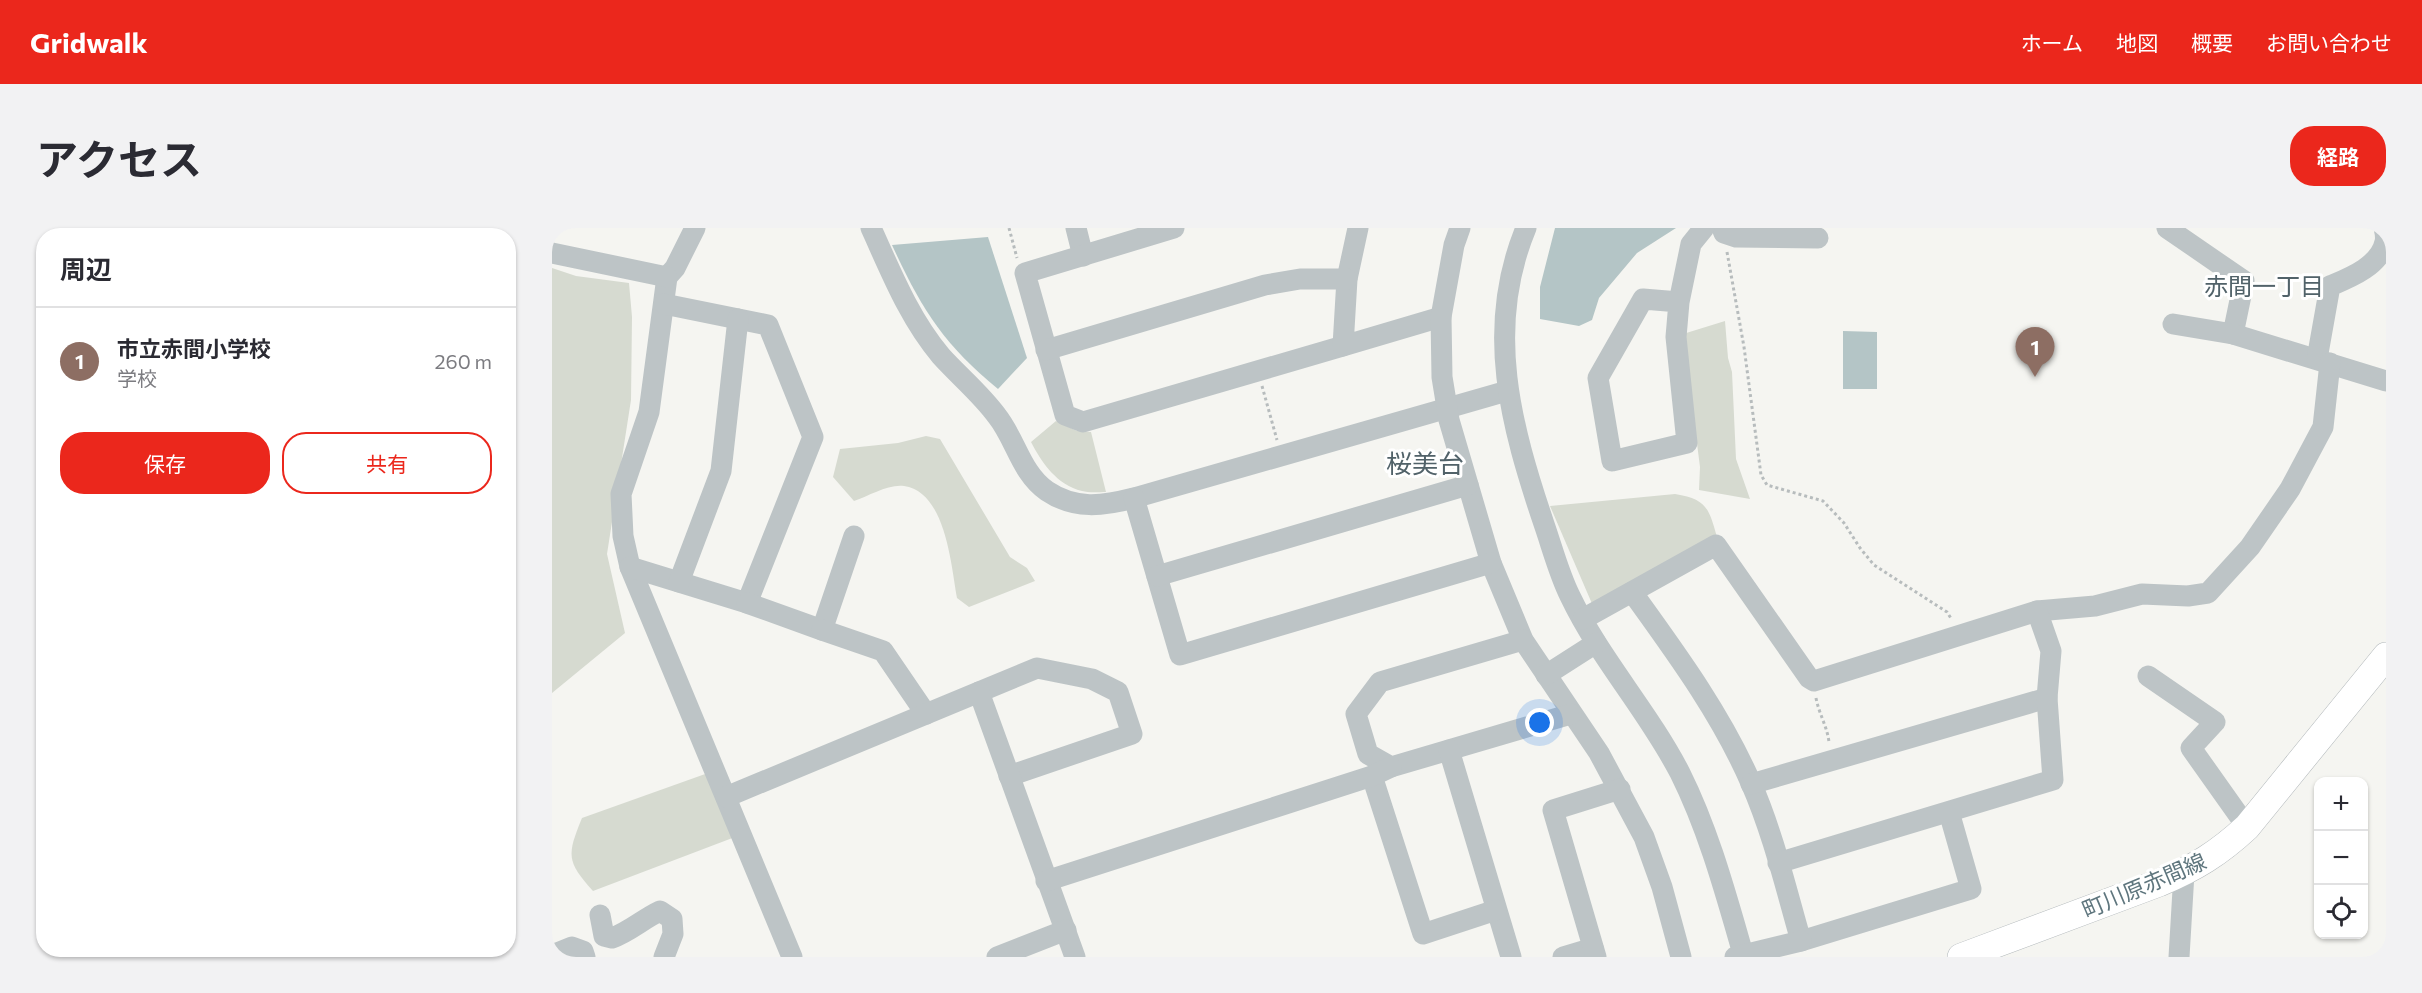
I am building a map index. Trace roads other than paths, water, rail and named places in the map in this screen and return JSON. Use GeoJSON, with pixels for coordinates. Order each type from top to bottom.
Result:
{"type":"FeatureCollection","features":[{"type":"Feature","properties":{"kind":"main road","name":"町川原赤間線"},"geometry":{"type":"LineString","coordinates":[[1961,957],[2184,873],[2221,851],[2247,827],[2386,656]]}},
{"type":"Feature","properties":{"kind":"street"},"geometry":{"type":"LineString","coordinates":[[695,228],[668,277],[649,412],[621,494],[624,536],[630,567],[792,957]]}},
{"type":"Feature","properties":{"kind":"street"},"geometry":{"type":"LineString","coordinates":[[871,228],[898,289],[923,333],[940,355],[998,416],[1011,436],[1022,462],[1038,484],[1066,501],[1104,506],[1507,390]]}},
{"type":"Feature","properties":{"kind":"street"},"geometry":{"type":"LineString","coordinates":[[1076,228],[1083,256]]}},
{"type":"Feature","properties":{"kind":"street"},"geometry":{"type":"LineString","coordinates":[[1343,346],[1347,279],[1358,228]]}},
{"type":"Feature","properties":{"kind":"street"},"geometry":{"type":"LineString","coordinates":[[1460,228],[1454,245],[1441,317],[1442,377],[1447,407],[1491,563],[1523,640],[1599,753],[1644,837],[1662,887],[1681,957]]}},
{"type":"Feature","properties":{"kind":"street"},"geometry":{"type":"LineString","coordinates":[[1526,228],[1514,266],[1506,306],[1503,346],[1507,390],[1536,498],[1569,595],[1596,643],[1634,697],[1680,774],[1710,847],[1741,956],[1801,941],[1971,889],[1949,812]]}},
{"type":"Feature","properties":{"kind":"street"},"geometry":{"type":"LineString","coordinates":[[2167,228],[2244,281],[2233,334]]}},
{"type":"Feature","properties":{"kind":"street"},"geometry":{"type":"LineString","coordinates":[[1583,619],[1716,545],[1809,678],[1814,681],[2037,611],[2094,606],[2142,594],[2188,596],[2208,593],[2250,548],[2290,489],[2323,428],[2324,361],[2330,286],[2350,278],[2378,257],[2385,242],[2384,228]]}},
{"type":"Feature","properties":{"kind":"street"},"geometry":{"type":"LineString","coordinates":[[1166,229],[1025,273],[1065,415],[1083,422],[1441,317]]}},
{"type":"Feature","properties":{"kind":"street"},"geometry":{"type":"LineString","coordinates":[[1679,302],[1643,299],[1598,378],[1612,461],[1687,443],[1677,349],[1679,302],[1691,244],[1717,230],[1736,237],[1818,238]]}},
{"type":"Feature","properties":{"kind":"street"},"geometry":{"type":"LineString","coordinates":[[552,253],[668,277]]}},
{"type":"Feature","properties":{"kind":"street"},"geometry":{"type":"LineString","coordinates":[[1046,350],[1264,285],[1300,279],[1347,279]]}},
{"type":"Feature","properties":{"kind":"street"},"geometry":{"type":"LineString","coordinates":[[664,304],[768,325],[813,437],[747,603]]}},
{"type":"Feature","properties":{"kind":"street"},"geometry":{"type":"LineString","coordinates":[[680,582],[721,471],[738,319]]}},
{"type":"Feature","properties":{"kind":"street"},"geometry":{"type":"LineString","coordinates":[[2173,324],[2233,334],[2386,381]]}},
{"type":"Feature","properties":{"kind":"street"},"geometry":{"type":"LineString","coordinates":[[1157,576],[1468,485]]}},
{"type":"Feature","properties":{"kind":"street"},"geometry":{"type":"LineString","coordinates":[[1134,498],[1180,655],[1491,563]]}},
{"type":"Feature","properties":{"kind":"street"},"geometry":{"type":"LineString","coordinates":[[822,630],[855,536]]}},
{"type":"Feature","properties":{"kind":"street"},"geometry":{"type":"LineString","coordinates":[[630,567],[747,603],[883,651],[926,714]]}},
{"type":"Feature","properties":{"kind":"street"},"geometry":{"type":"LineString","coordinates":[[1632,592],[1681,660],[1722,725],[1751,784],[1801,941]]}},
{"type":"Feature","properties":{"kind":"street"},"geometry":{"type":"LineString","coordinates":[[1778,863],[2053,780],[2047,698],[2050,651],[2037,611]]}},
{"type":"Feature","properties":{"kind":"street"},"geometry":{"type":"LineString","coordinates":[[1496,910],[1423,934],[1382,772],[1368,754],[1356,714],[1380,682],[1523,640]]}},
{"type":"Feature","properties":{"kind":"street"},"geometry":{"type":"LineString","coordinates":[[1546,675],[1596,643]]}},
{"type":"Feature","properties":{"kind":"street"},"geometry":{"type":"LineString","coordinates":[[726,797],[1037,668],[1092,679],[1118,692],[1132,734],[1009,776]]}},
{"type":"Feature","properties":{"kind":"street"},"geometry":{"type":"LineString","coordinates":[[2148,676],[2215,722],[2191,748],[2247,827]]}},
{"type":"Feature","properties":{"kind":"street"},"geometry":{"type":"LineString","coordinates":[[979,692],[1075,957]]}},
{"type":"Feature","properties":{"kind":"street"},"geometry":{"type":"LineString","coordinates":[[1751,784],[2047,698]]}},
{"type":"Feature","properties":{"kind":"street"},"geometry":{"type":"LineString","coordinates":[[1046,881],[1449,750],[1571,714]]}},
{"type":"Feature","properties":{"kind":"street"},"geometry":{"type":"LineString","coordinates":[[1449,750],[1511,957]]}},
{"type":"Feature","properties":{"kind":"street"},"geometry":{"type":"LineString","coordinates":[[1563,957],[1595,953],[1553,810],[1620,789]]}},
{"type":"Feature","properties":{"kind":"street"},"geometry":{"type":"LineString","coordinates":[[2179,957],[2184,873]]}},
{"type":"Feature","properties":{"kind":"street"},"geometry":{"type":"LineString","coordinates":[[600,915],[604,936],[612,938],[623,934],[644,918],[660,911],[672,919],[673,934],[664,957]]}},
{"type":"Feature","properties":{"kind":"street"},"geometry":{"type":"LineString","coordinates":[[998,957],[1066,930]]}},
{"type":"Feature","properties":{"kind":"street"},"geometry":{"type":"LineString","coordinates":[[552,955],[572,947],[583,951],[585,957]]}},
{"type":"Feature","properties":{"kind":"place","name":"市立赤間小学校"},"geometry":{"type":"Point","coordinates":[2035,377]}},
{"type":"Feature","properties":{"kind":"district","name":"赤間一丁目"},"geometry":{"type":"Point","coordinates":[2264,285]}},
{"type":"Feature","properties":{"kind":"district","name":"桜美台"},"geometry":{"type":"Point","coordinates":[1425,462]}}]}
